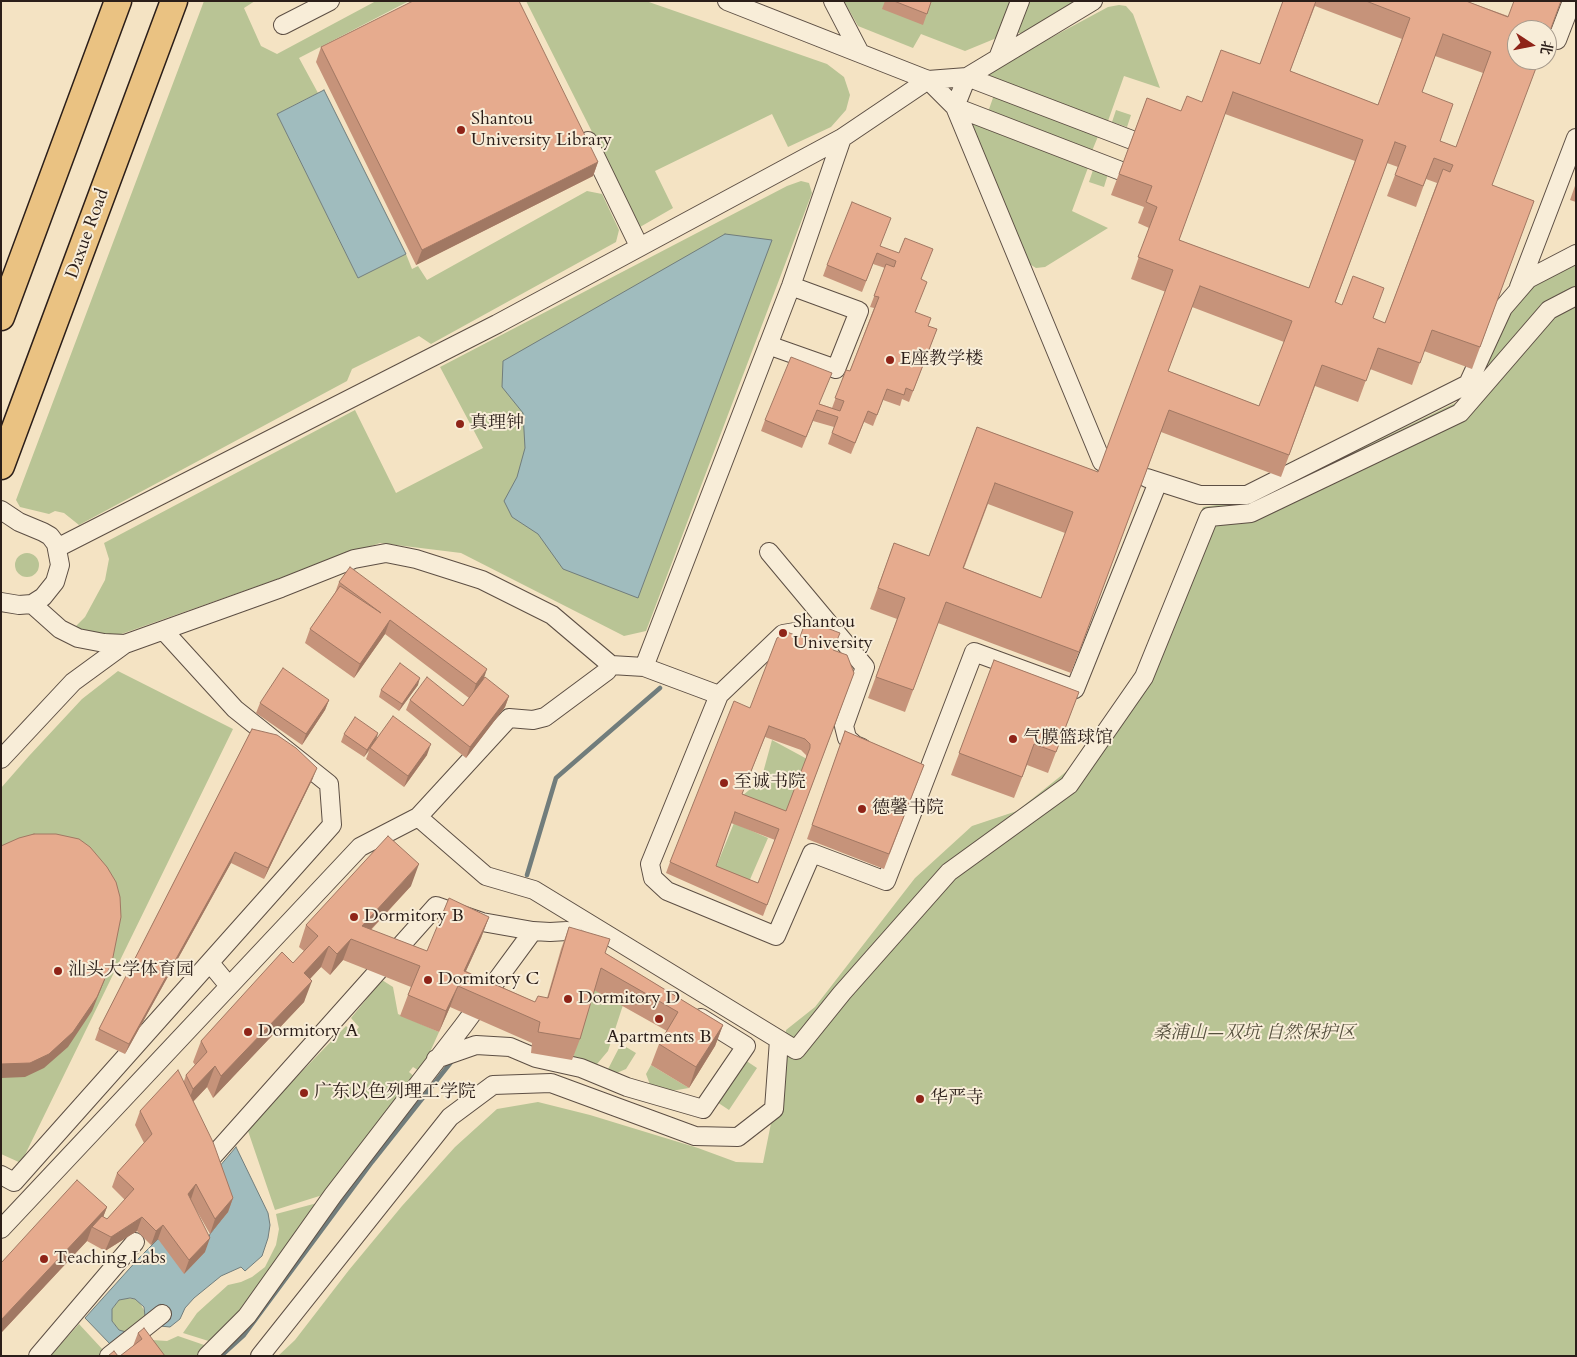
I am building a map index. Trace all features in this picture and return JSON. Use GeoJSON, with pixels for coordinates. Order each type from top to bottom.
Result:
{"type":"FeatureCollection","features":[{"type":"Feature","properties":{"kind":"highway"},"geometry":{"type":"LineString","coordinates":[[1,317],[118,1]]}},
{"type":"Feature","properties":{"kind":"highway","name":"Daxue Road"},"geometry":{"type":"LineString","coordinates":[[1,466],[174,1]]}},
{"type":"Feature","properties":{"kind":"street"},"geometry":{"type":"LineString","coordinates":[[283,25],[330,1]]}},
{"type":"Feature","properties":{"kind":"street"},"geometry":{"type":"LineString","coordinates":[[727,1],[928,80],[955,106],[1121,171]]}},
{"type":"Feature","properties":{"kind":"street"},"geometry":{"type":"LineString","coordinates":[[833,1],[860,53]]}},
{"type":"Feature","properties":{"kind":"street"},"geometry":{"type":"LineString","coordinates":[[998,58],[1020,1]]}},
{"type":"Feature","properties":{"kind":"street"},"geometry":{"type":"LineString","coordinates":[[1093,1],[967,77],[955,106],[1102,462]]}},
{"type":"Feature","properties":{"kind":"street"},"geometry":{"type":"LineString","coordinates":[[1557,40],[1572,1]]}},
{"type":"Feature","properties":{"kind":"street"},"geometry":{"type":"LineString","coordinates":[[57,548],[497,324],[842,138],[928,80],[967,77],[1132,140]]}},
{"type":"Feature","properties":{"kind":"street"},"geometry":{"type":"LineString","coordinates":[[579,124],[640,246]]}},
{"type":"Feature","properties":{"kind":"street"},"geometry":{"type":"LineString","coordinates":[[644,667],[791,286],[842,138]]}},
{"type":"Feature","properties":{"kind":"street"},"geometry":{"type":"LineString","coordinates":[[1518,290],[1576,138]]}},
{"type":"Feature","properties":{"kind":"street"},"geometry":{"type":"LineString","coordinates":[[831,626],[783,634],[719,695],[650,864],[653,878],[667,891],[776,936],[812,853],[886,881],[974,652],[1076,689],[1151,480],[1200,495],[1247,495],[1468,384],[1502,308],[1528,279],[1576,254]]}},
{"type":"Feature","properties":{"kind":"street"},"geometry":{"type":"LineString","coordinates":[[768,344],[836,369],[859,311],[791,286]]}},
{"type":"Feature","properties":{"kind":"street"},"geometry":{"type":"LineString","coordinates":[[418,817],[486,876],[534,890],[796,1050],[842,994],[949,872],[1069,785],[1144,677],[1209,517],[1251,513],[1460,413],[1549,310],[1576,296]]}},
{"type":"Feature","properties":{"kind":"street"},"geometry":{"type":"LineString","coordinates":[[1,510],[19,522],[50,536],[56,544],[60,565],[55,582],[43,597],[32,604],[19,605],[1,602]]}},
{"type":"Feature","properties":{"kind":"street"},"geometry":{"type":"LineString","coordinates":[[769,552],[865,667],[844,726],[847,738],[855,745],[873,752]]}},
{"type":"Feature","properties":{"kind":"street"},"geometry":{"type":"LineString","coordinates":[[1,759],[73,682],[125,644],[281,588],[354,559],[386,553],[416,559],[482,580],[552,615],[611,665],[644,667],[719,695]]}},
{"type":"Feature","properties":{"kind":"street"},"geometry":{"type":"LineString","coordinates":[[32,604],[60,629],[78,638],[104,643],[125,644]]}},
{"type":"Feature","properties":{"kind":"street"},"geometry":{"type":"LineString","coordinates":[[1,1175],[14,1182],[332,825],[329,784],[235,709],[164,631]]}},
{"type":"Feature","properties":{"kind":"street"},"geometry":{"type":"LineString","coordinates":[[1,1229],[360,847],[418,817],[508,718],[533,720],[545,717],[607,671],[611,665]]}},
{"type":"Feature","properties":{"kind":"street"},"geometry":{"type":"LineString","coordinates":[[909,766],[928,773]]}},
{"type":"Feature","properties":{"kind":"street"},"geometry":{"type":"LineString","coordinates":[[206,1165],[436,906],[482,922],[533,931],[567,931],[599,951]]}},
{"type":"Feature","properties":{"kind":"street"},"geometry":{"type":"LineString","coordinates":[[207,1356],[247,1316],[333,1195],[463,1026],[533,931]]}},
{"type":"Feature","properties":{"kind":"street"},"geometry":{"type":"LineString","coordinates":[[210,963],[229,986]]}},
{"type":"Feature","properties":{"kind":"street"},"geometry":{"type":"LineString","coordinates":[[436,1059],[476,1045],[510,1047],[536,1058],[581,1068],[627,1086],[702,1109],[746,1046],[685,1007]]}},
{"type":"Feature","properties":{"kind":"street"},"geometry":{"type":"LineString","coordinates":[[260,1356],[450,1117],[493,1085],[551,1083],[695,1136],[738,1137],[774,1109],[779,1040]]}},
{"type":"Feature","properties":{"kind":"street"},"geometry":{"type":"LineString","coordinates":[[38,1356],[135,1242]]}},
{"type":"Feature","properties":{"kind":"street"},"geometry":{"type":"LineString","coordinates":[[108,1356],[162,1314]]}},
{"type":"Feature","properties":{"kind":"green space"},"geometry":{"type":"Polygon","coordinates":[[[204,1],[255,1],[244,8],[261,46],[277,54],[376,1],[409,1],[299,58],[318,93],[277,114],[358,278],[406,254],[412,269],[418,266],[427,280],[587,191],[602,194],[619,230],[616,242],[431,344],[419,336],[352,369],[347,381],[79,525],[64,513],[55,511],[49,514],[20,507],[16,500],[204,1]]]}},
{"type":"Feature","properties":{"kind":"green space"},"geometry":{"type":"Polygon","coordinates":[[[526,1],[646,1],[827,64],[844,77],[850,95],[846,110],[831,127],[788,147],[772,114],[655,171],[673,208],[640,227],[526,1]]]}},
{"type":"Feature","properties":{"kind":"green space"},"geometry":{"type":"Polygon","coordinates":[[[844,1],[1012,1],[999,37],[965,51],[921,34],[913,48],[858,26],[844,1]]]}},
{"type":"Feature","properties":{"kind":"green space"},"geometry":{"type":"Polygon","coordinates":[[[1025,1],[1083,1],[1024,33],[1017,33],[1015,27],[1025,1]]]}},
{"type":"Feature","properties":{"kind":"green space"},"geometry":{"type":"Polygon","coordinates":[[[1126,6],[1133,14],[1160,88],[1124,76],[1108,121],[993,79],[987,73],[1108,7],[1126,6]]]}},
{"type":"Feature","properties":{"kind":"green space"},"geometry":{"type":"Polygon","coordinates":[[[994,95],[1099,134],[1092,151],[988,112],[994,95]]]}},
{"type":"Feature","properties":{"kind":"green space"},"geometry":{"type":"Polygon","coordinates":[[[1116,110],[1131,115],[1127,127],[1112,122],[1116,110]]]}},
{"type":"Feature","properties":{"kind":"green space"},"geometry":{"type":"Polygon","coordinates":[[[979,122],[1089,165],[1072,211],[1108,228],[1045,267],[1036,268],[1028,263],[971,124],[979,122]]]}},
{"type":"Feature","properties":{"kind":"green space"},"geometry":{"type":"Polygon","coordinates":[[[1093,170],[1108,174],[1104,187],[1089,182],[1093,170]]]}},
{"type":"Feature","properties":{"kind":"green space"},"geometry":{"type":"Polygon","coordinates":[[[801,181],[809,183],[812,193],[646,631],[624,636],[461,553],[380,543],[110,638],[80,632],[76,626],[85,617],[105,580],[109,559],[104,543],[355,410],[396,493],[483,448],[440,367],[787,186],[801,181]]]}},
{"type":"Feature","properties":{"kind":"green space","name":"桑浦山—双坑 自然保护区"},"geometry":{"type":"Polygon","coordinates":[[[1576,261],[1576,1356],[278,1356],[295,1340],[402,1206],[455,1147],[497,1109],[538,1102],[590,1115],[698,1148],[736,1162],[763,1163],[783,1064],[786,1030],[815,1007],[915,878],[972,826],[1017,811],[1072,767],[1130,688],[1203,507],[1258,499],[1457,402],[1475,382],[1518,290],[1576,261]]]}},
{"type":"Feature","properties":{"kind":"green space"},"geometry":{"type":"Polygon","coordinates":[[[27,553],[35,557],[39,565],[35,573],[27,577],[19,573],[15,565],[19,557],[27,553]]]}},
{"type":"Feature","properties":{"kind":"green space","name":"汕头大学体育园"},"geometry":{"type":"Polygon","coordinates":[[[118,671],[233,729],[21,1163],[1,1154],[1,788],[82,699],[118,671]]]}},
{"type":"Feature","properties":{"kind":"green space"},"geometry":{"type":"Polygon","coordinates":[[[772,740],[807,759],[785,814],[742,796],[761,780],[772,740]]]}},
{"type":"Feature","properties":{"kind":"green space"},"geometry":{"type":"Polygon","coordinates":[[[734,823],[768,838],[745,891],[712,877],[734,823]]]}},
{"type":"Feature","properties":{"kind":"green space"},"geometry":{"type":"Polygon","coordinates":[[[382,980],[393,987],[398,1014],[439,1032],[421,1072],[413,1067],[409,1072],[417,1079],[329,1193],[275,1210],[247,1128],[346,1026],[354,1033],[359,1027],[351,1018],[382,980]]]}},
{"type":"Feature","properties":{"kind":"green space"},"geometry":{"type":"Polygon","coordinates":[[[593,989],[623,1005],[608,1051],[597,1064],[572,1060],[593,989]]]}},
{"type":"Feature","properties":{"kind":"green space"},"geometry":{"type":"Polygon","coordinates":[[[621,1044],[636,1053],[626,1069],[612,1075],[606,1073],[621,1044]]]}},
{"type":"Feature","properties":{"kind":"green space"},"geometry":{"type":"Polygon","coordinates":[[[739,1056],[757,1068],[729,1110],[711,1098],[739,1056]]]}},
{"type":"Feature","properties":{"kind":"green space"},"geometry":{"type":"Polygon","coordinates":[[[651,1065],[689,1088],[659,1093],[652,1090],[646,1074],[651,1065]]]}},
{"type":"Feature","properties":{"kind":"green space"},"geometry":{"type":"Polygon","coordinates":[[[321,1202],[270,1275],[215,1343],[183,1333],[197,1313],[228,1285],[252,1277],[265,1267],[276,1245],[279,1229],[276,1214],[321,1202]]]}},
{"type":"Feature","properties":{"kind":"green space"},"geometry":{"type":"Polygon","coordinates":[[[124,1298],[135,1299],[140,1303],[145,1312],[145,1318],[130,1333],[119,1330],[112,1321],[112,1309],[119,1300],[124,1298]]]}},
{"type":"Feature","properties":{"kind":"green space"},"geometry":{"type":"Polygon","coordinates":[[[79,1324],[104,1351],[98,1356],[50,1356],[79,1324]]]}},
{"type":"Feature","properties":{"kind":"green space"},"geometry":{"type":"Polygon","coordinates":[[[178,1336],[210,1347],[201,1356],[152,1356],[152,1340],[167,1341],[178,1336]]]}},
{"type":"Feature","properties":{"kind":"water"},"geometry":{"type":"Polygon","coordinates":[[[324,90],[406,254],[358,278],[277,114],[324,90]]]}},
{"type":"Feature","properties":{"kind":"water"},"geometry":{"type":"Polygon","coordinates":[[[725,234],[772,240],[638,598],[563,569],[538,534],[512,517],[504,501],[517,477],[525,448],[523,413],[502,387],[503,361],[725,234]]]}},
{"type":"Feature","properties":{"kind":"water"},"geometry":{"type":"Polygon","coordinates":[[[236,1147],[268,1213],[270,1225],[262,1256],[245,1271],[241,1267],[221,1276],[194,1298],[185,1308],[180,1319],[170,1327],[160,1326],[169,1315],[161,1304],[145,1316],[144,1307],[135,1299],[119,1300],[112,1309],[112,1321],[119,1330],[126,1332],[111,1345],[85,1318],[158,1239],[204,1252],[210,1234],[227,1212],[219,1167],[236,1147]]]}},
{"type":"Feature","properties":{"kind":"building","name":"Shantou University Library"},"geometry":{"type":"Polygon","coordinates":[[[413,1],[519,1],[598,162],[422,250],[321,47],[413,1]]]}},
{"type":"Feature","properties":{"kind":"building"},"geometry":{"type":"Polygon","coordinates":[[[894,1],[930,1],[931,2],[927,14],[894,1]]]}},
{"type":"Feature","properties":{"kind":"building"},"geometry":{"type":"Polygon","coordinates":[[[1283,1],[1316,1],[1290,71],[1378,105],[1410,18],[1366,1],[1466,1],[1508,17],[1514,1],[1561,1],[1554,20],[1507,20],[1507,70],[1535,70],[1492,185],[1534,201],[1480,347],[1432,330],[1420,363],[1378,348],[1366,381],[1322,365],[1289,455],[1169,410],[1079,652],[946,602],[913,690],[876,677],[905,598],[878,588],[894,543],[929,556],[977,427],[1098,472],[1173,270],[1138,257],[1157,207],[1146,202],[1152,186],[1119,174],[1147,98],[1181,111],[1187,96],[1202,102],[1221,50],[1260,64],[1283,1]],[[1443,34],[1422,92],[1453,104],[1440,141],[1456,147],[1491,52],[1443,34]],[[1233,92],[1179,240],[1309,288],[1363,140],[1233,92]],[[1395,142],[1335,302],[1342,305],[1353,276],[1384,288],[1373,318],[1385,323],[1443,169],[1450,172],[1453,165],[1434,158],[1423,186],[1395,175],[1406,146],[1395,142]],[[1200,286],[1168,371],[1259,406],[1292,321],[1200,286]],[[995,483],[963,568],[1041,598],[1073,512],[995,483]]]}},
{"type":"Feature","properties":{"kind":"building"},"geometry":{"type":"Polygon","coordinates":[[[852,202],[891,218],[880,246],[899,253],[905,238],[933,249],[921,279],[927,282],[915,312],[931,318],[928,326],[937,329],[913,391],[906,388],[904,395],[887,389],[877,415],[868,411],[855,443],[832,433],[838,417],[817,410],[806,437],[765,420],[791,357],[832,373],[819,404],[840,411],[844,401],[835,398],[846,370],[850,371],[879,297],[874,296],[886,264],[894,267],[896,261],[877,253],[866,281],[827,265],[852,202]]]}},
{"type":"Feature","properties":{"kind":"building"},"geometry":{"type":"Polygon","coordinates":[[[350,567],[487,669],[476,684],[390,620],[360,664],[310,629],[340,586],[381,613],[339,582],[350,567]]]}},
{"type":"Feature","properties":{"kind":"building","name":"至诚书院"},"geometry":{"type":"Polygon","coordinates":[[[806,620],[840,633],[833,650],[847,655],[854,673],[767,905],[670,862],[734,701],[750,708],[777,638],[787,632],[800,637],[806,620]],[[769,726],[742,794],[786,811],[810,744],[805,739],[769,726]],[[735,812],[716,866],[758,883],[779,829],[735,812]]]}},
{"type":"Feature","properties":{"kind":"building","name":"气膜篮球馆"},"geometry":{"type":"Polygon","coordinates":[[[994,660],[1079,692],[1056,752],[1034,744],[1022,777],[959,753],[994,660]]]}},
{"type":"Feature","properties":{"kind":"building"},"geometry":{"type":"Polygon","coordinates":[[[400,663],[420,678],[402,704],[381,690],[400,663]]]}},
{"type":"Feature","properties":{"kind":"building"},"geometry":{"type":"Polygon","coordinates":[[[283,668],[329,700],[306,734],[260,703],[283,668]]]}},
{"type":"Feature","properties":{"kind":"building"},"geometry":{"type":"Polygon","coordinates":[[[427,677],[463,706],[485,677],[509,696],[470,747],[410,700],[427,677]]]}},
{"type":"Feature","properties":{"kind":"building"},"geometry":{"type":"Polygon","coordinates":[[[393,716],[431,744],[408,776],[370,748],[393,716]]]}},
{"type":"Feature","properties":{"kind":"building"},"geometry":{"type":"Polygon","coordinates":[[[355,717],[378,733],[367,750],[344,734],[355,717]]]}},
{"type":"Feature","properties":{"kind":"building"},"geometry":{"type":"Polygon","coordinates":[[[252,729],[277,735],[296,748],[317,768],[268,868],[235,852],[129,1044],[99,1029],[252,729]]]}},
{"type":"Feature","properties":{"kind":"building","name":"德馨书院"},"geometry":{"type":"Polygon","coordinates":[[[845,731],[924,765],[889,854],[812,825],[845,731]]]}},
{"type":"Feature","properties":{"kind":"building"},"geometry":{"type":"Polygon","coordinates":[[[34,834],[56,834],[79,839],[90,847],[107,867],[116,882],[120,897],[121,917],[112,962],[97,997],[73,1032],[49,1054],[30,1063],[1,1064],[1,846],[34,834]]]}},
{"type":"Feature","properties":{"kind":"building"},"geometry":{"type":"Polygon","coordinates":[[[388,836],[419,864],[362,926],[427,951],[449,898],[489,917],[464,971],[535,1002],[538,996],[548,998],[569,927],[610,939],[605,953],[723,1025],[696,1067],[659,1044],[678,1012],[601,968],[580,1039],[538,1032],[540,1022],[458,986],[446,1011],[408,995],[420,966],[351,939],[337,954],[329,946],[304,973],[312,981],[221,1076],[215,1066],[193,1089],[186,1075],[207,1052],[201,1041],[282,952],[293,963],[318,936],[306,925],[388,836]]]}},
{"type":"Feature","properties":{"kind":"building"},"geometry":{"type":"Polygon","coordinates":[[[178,1070],[213,1142],[233,1198],[215,1219],[196,1184],[188,1194],[210,1238],[189,1260],[163,1225],[156,1231],[142,1217],[111,1237],[92,1227],[102,1216],[107,1219],[134,1189],[117,1173],[152,1134],[140,1111],[178,1070]]]}},
{"type":"Feature","properties":{"kind":"building","name":"Teaching Labs"},"geometry":{"type":"Polygon","coordinates":[[[77,1180],[107,1207],[1,1320],[1,1263],[77,1180]]]}},
{"type":"Feature","properties":{"kind":"building"},"geometry":{"type":"Polygon","coordinates":[[[144,1328],[165,1356],[120,1356],[142,1339],[138,1333],[144,1328]]]}},
{"type":"Feature","properties":{"kind":"building"},"geometry":{"type":"Polygon","coordinates":[[[114,1351],[118,1356],[108,1356],[114,1351]]]}},
{"type":"Feature","properties":{"kind":"waterway"},"geometry":{"type":"LineString","coordinates":[[527,875],[556,778],[660,688]]}},
{"type":"Feature","properties":{"kind":"waterway"},"geometry":{"type":"LineString","coordinates":[[221,1356],[244,1335],[372,1162],[452,1061]]}},
{"type":"Feature","properties":{"kind":"place","name":"Shantou University Library"},"geometry":{"type":"Point","coordinates":[461,130]}},
{"type":"Feature","properties":{"kind":"place","name":"E座教学楼"},"geometry":{"type":"Point","coordinates":[890,360]}},
{"type":"Feature","properties":{"kind":"place","name":"真理钟"},"geometry":{"type":"Point","coordinates":[460,424]}},
{"type":"Feature","properties":{"kind":"place","name":"Shantou University"},"geometry":{"type":"Point","coordinates":[783,633]}},
{"type":"Feature","properties":{"kind":"place","name":"气膜篮球馆"},"geometry":{"type":"Point","coordinates":[1013,739]}},
{"type":"Feature","properties":{"kind":"place","name":"至诚书院"},"geometry":{"type":"Point","coordinates":[724,783]}},
{"type":"Feature","properties":{"kind":"place","name":"德馨书院"},"geometry":{"type":"Point","coordinates":[862,809]}},
{"type":"Feature","properties":{"kind":"place","name":"Dormitory B"},"geometry":{"type":"Point","coordinates":[354,917]}},
{"type":"Feature","properties":{"kind":"place","name":"汕头大学体育园"},"geometry":{"type":"Point","coordinates":[58,971]}},
{"type":"Feature","properties":{"kind":"place","name":"Dormitory C"},"geometry":{"type":"Point","coordinates":[428,980]}},
{"type":"Feature","properties":{"kind":"place","name":"Dormitory D"},"geometry":{"type":"Point","coordinates":[568,999]}},
{"type":"Feature","properties":{"kind":"place","name":"Apartments B"},"geometry":{"type":"Point","coordinates":[659,1019]}},
{"type":"Feature","properties":{"kind":"place","name":"Dormitory A"},"geometry":{"type":"Point","coordinates":[248,1032]}},
{"type":"Feature","properties":{"kind":"place","name":"广东以色列理工学院"},"geometry":{"type":"Point","coordinates":[304,1093]}},
{"type":"Feature","properties":{"kind":"place","name":"华严寺"},"geometry":{"type":"Point","coordinates":[920,1099]}},
{"type":"Feature","properties":{"kind":"place","name":"Teaching Labs"},"geometry":{"type":"Point","coordinates":[44,1259]}}]}
